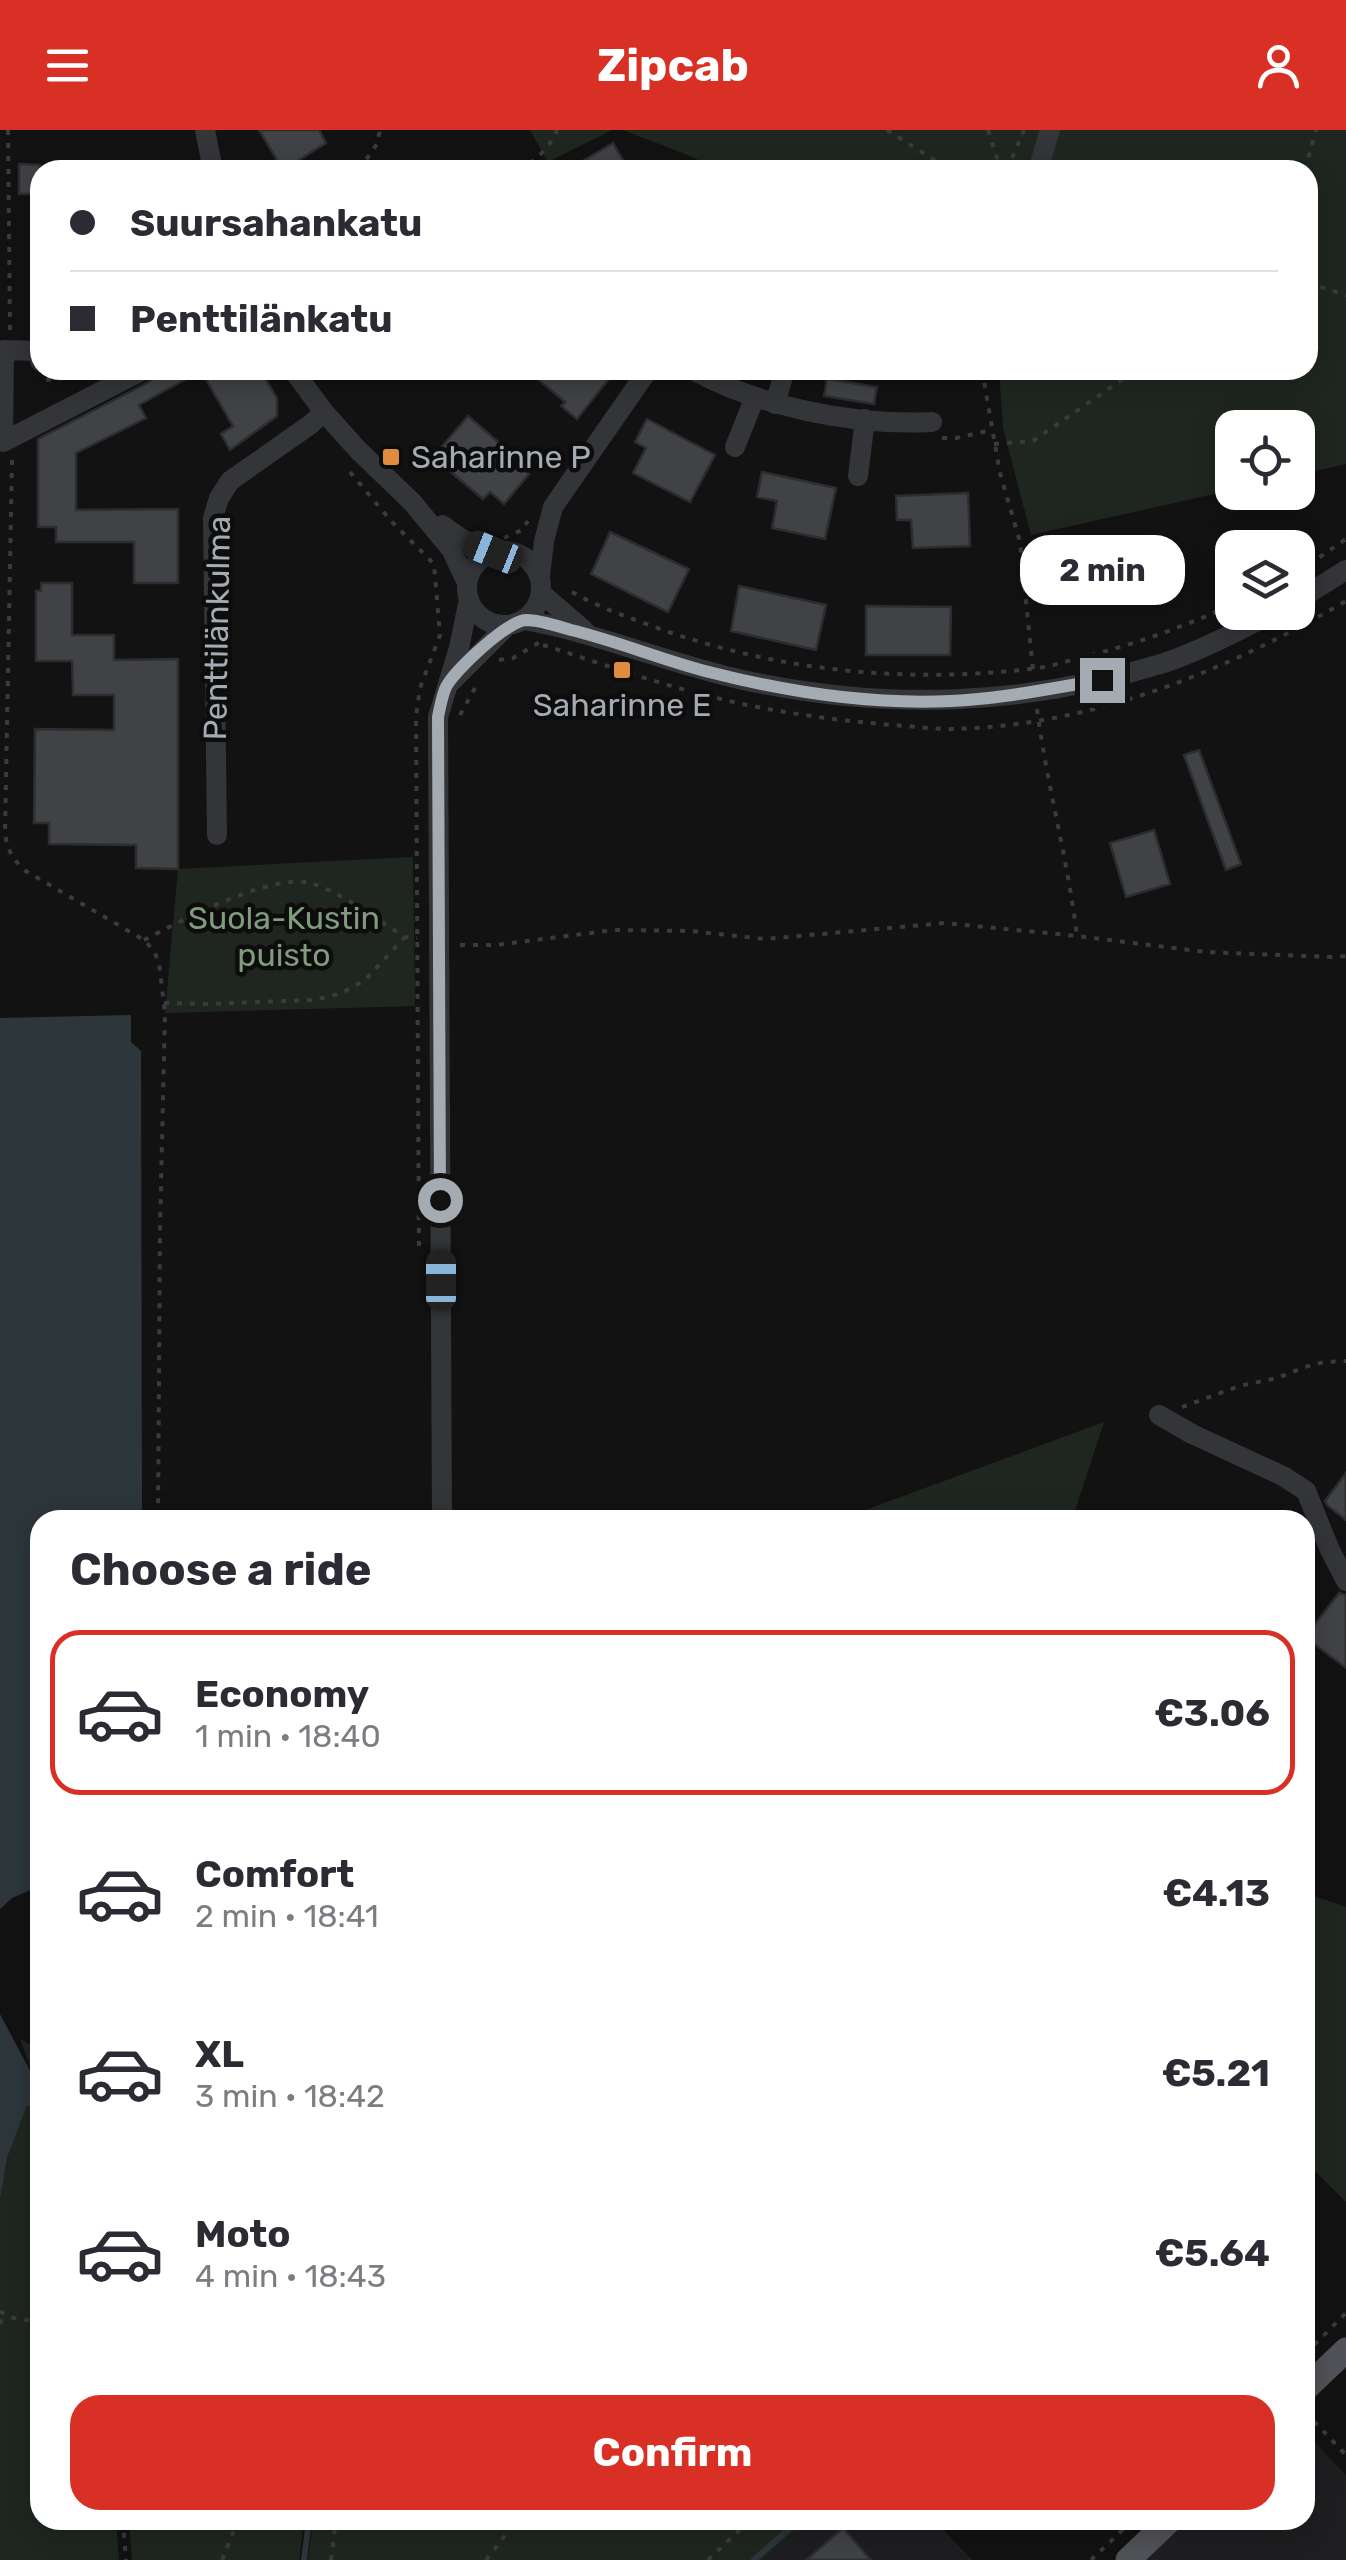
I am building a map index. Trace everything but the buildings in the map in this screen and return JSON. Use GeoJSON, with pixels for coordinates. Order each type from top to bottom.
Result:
{"type":"FeatureCollection","features":[{"type":"Feature","properties":{"kind":"main road"},"geometry":{"type":"LineString","coordinates":[[1315,2380],[1346,2350]]}},
{"type":"Feature","properties":{"kind":"main road"},"geometry":{"type":"LineString","coordinates":[[1142,2555],[1162,2530]]}},
{"type":"Feature","properties":{"kind":"street"},"geometry":{"type":"LineString","coordinates":[[205,130],[211,160]]}},
{"type":"Feature","properties":{"kind":"street"},"geometry":{"type":"LineString","coordinates":[[1041,160],[1050,130]]}},
{"type":"Feature","properties":{"kind":"street"},"geometry":{"type":"LineString","coordinates":[[30,351],[4,350],[2,442],[125,380]]}},
{"type":"Feature","properties":{"kind":"street"},"geometry":{"type":"LineString","coordinates":[[301,380],[324,412],[452,549],[472,607],[484,619],[499,625],[516,623],[589,634],[741,680],[898,701],[950,701],[1102,680],[1166,662],[1241,630]]}},
{"type":"Feature","properties":{"kind":"street"},"geometry":{"type":"LineString","coordinates":[[442,1510],[438,717],[458,648],[469,574],[479,560],[498,547],[532,534],[641,380]]}},
{"type":"Feature","properties":{"kind":"street"},"geometry":{"type":"LineString","coordinates":[[710,380],[765,401],[934,430]]}},
{"type":"Feature","properties":{"kind":"street"},"geometry":{"type":"LineString","coordinates":[[735,447],[779,380]]}},
{"type":"Feature","properties":{"kind":"street","name":"Penttilänkulma"},"geometry":{"type":"LineString","coordinates":[[217,836],[213,518],[230,481],[324,412]]}},
{"type":"Feature","properties":{"kind":"street"},"geometry":{"type":"LineString","coordinates":[[858,476],[865,420]]}},
{"type":"Feature","properties":{"kind":"street"},"geometry":{"type":"LineString","coordinates":[[412,502],[462,539],[526,556],[537,569],[541,585],[589,634]]}},
{"type":"Feature","properties":{"kind":"street"},"geometry":{"type":"LineString","coordinates":[[446,687],[474,656],[536,609],[552,507]]}},
{"type":"Feature","properties":{"kind":"street"},"geometry":{"type":"LineString","coordinates":[[1315,589],[1346,570]]}},
{"type":"Feature","properties":{"kind":"street"},"geometry":{"type":"LineString","coordinates":[[1159,1416],[1283,1476],[1306,1490],[1314,1510]]}},
{"type":"Feature","properties":{"kind":"street"},"geometry":{"type":"LineString","coordinates":[[1315,1512],[1346,1582]]}},
{"type":"Feature","properties":{"kind":"path"},"geometry":{"type":"LineString","coordinates":[[8,130],[10,350]]}},
{"type":"Feature","properties":{"kind":"path"},"geometry":{"type":"LineString","coordinates":[[366,160],[377,144],[380,130]]}},
{"type":"Feature","properties":{"kind":"path"},"geometry":{"type":"LineString","coordinates":[[533,160],[553,141],[557,130]]}},
{"type":"Feature","properties":{"kind":"path"},"geometry":{"type":"LineString","coordinates":[[887,130],[934,160]]}},
{"type":"Feature","properties":{"kind":"path"},"geometry":{"type":"LineString","coordinates":[[988,130],[1000,160]]}},
{"type":"Feature","properties":{"kind":"path"},"geometry":{"type":"LineString","coordinates":[[1009,160],[1024,130]]}},
{"type":"Feature","properties":{"kind":"path"},"geometry":{"type":"LineString","coordinates":[[1308,160],[1316,130]]}},
{"type":"Feature","properties":{"kind":"path"},"geometry":{"type":"LineString","coordinates":[[1318,286],[1346,295]]}},
{"type":"Feature","properties":{"kind":"path"},"geometry":{"type":"LineString","coordinates":[[984,380],[1000,474],[1020,542],[1035,691],[1077,936]]}},
{"type":"Feature","properties":{"kind":"path"},"geometry":{"type":"LineString","coordinates":[[994,444],[1033,440],[1121,380]]}},
{"type":"Feature","properties":{"kind":"path"},"geometry":{"type":"LineString","coordinates":[[934,430],[956,438],[991,430]]}},
{"type":"Feature","properties":{"kind":"path"},"geometry":{"type":"LineString","coordinates":[[12,438],[6,846],[24,870],[144,940],[159,963],[165,1012],[158,1510]]}},
{"type":"Feature","properties":{"kind":"path"},"geometry":{"type":"LineString","coordinates":[[347,468],[434,564],[440,635],[420,688],[416,716],[419,1248]]}},
{"type":"Feature","properties":{"kind":"path"},"geometry":{"type":"LineString","coordinates":[[498,547],[522,530],[531,516]]}},
{"type":"Feature","properties":{"kind":"path"},"geometry":{"type":"LineString","coordinates":[[1315,560],[1346,539]]}},
{"type":"Feature","properties":{"kind":"path"},"geometry":{"type":"LineString","coordinates":[[569,590],[590,603],[688,640],[850,673],[944,675],[1033,669],[1124,648],[1215,613]]}},
{"type":"Feature","properties":{"kind":"path"},"geometry":{"type":"LineString","coordinates":[[144,940],[238,897],[294,881],[313,884],[405,937],[417,938]]}},
{"type":"Feature","properties":{"kind":"path"},"geometry":{"type":"LineString","coordinates":[[456,945],[496,946],[614,930],[690,930],[765,939],[945,923],[1206,952],[1346,956]]}},
{"type":"Feature","properties":{"kind":"path"},"geometry":{"type":"LineString","coordinates":[[164,1004],[314,1000],[342,993],[364,980],[405,937]]}},
{"type":"Feature","properties":{"kind":"path"},"geometry":{"type":"LineString","coordinates":[[1159,1416],[1239,1386],[1324,1362],[1346,1360]]}},
{"type":"Feature","properties":{"kind":"path"},"geometry":{"type":"LineString","coordinates":[[0,2324],[1,2313],[30,2319]]}},
{"type":"Feature","properties":{"kind":"path"},"geometry":{"type":"LineString","coordinates":[[1315,2344],[1346,2314]]}},
{"type":"Feature","properties":{"kind":"path"},"geometry":{"type":"LineString","coordinates":[[1315,2422],[1346,2455]]}},
{"type":"Feature","properties":{"kind":"path"},"geometry":{"type":"LineString","coordinates":[[124,2530],[126,2560]]}},
{"type":"Feature","properties":{"kind":"path"},"geometry":{"type":"LineString","coordinates":[[222,2560],[234,2530]]}},
{"type":"Feature","properties":{"kind":"path"},"geometry":{"type":"LineString","coordinates":[[331,2560],[335,2530]]}},
{"type":"Feature","properties":{"kind":"path"},"geometry":{"type":"LineString","coordinates":[[486,2560],[509,2530]]}},
{"type":"Feature","properties":{"kind":"path"},"geometry":{"type":"LineString","coordinates":[[708,2560],[740,2530]]}},
{"type":"Feature","properties":{"kind":"path"},"geometry":{"type":"LineString","coordinates":[[1091,2560],[1122,2530]]}},
{"type":"Feature","properties":{"kind":"shaded area"},"geometry":{"type":"Polygon","coordinates":[[[131,1015],[131,1042],[141,1051],[142,1510],[30,1510],[30,1890],[0,1909],[0,1018],[131,1015]]]}},
{"type":"Feature","properties":{"kind":"shaded area"},"geometry":{"type":"Polygon","coordinates":[[[0,2014],[30,2071],[30,2107],[27,2105],[7,2158],[0,2200],[0,2014]]]}},
{"type":"Feature","properties":{"kind":"shaded area"},"geometry":{"type":"Polygon","coordinates":[[[1315,2442],[1346,2475],[1346,2560],[1143,2560],[1175,2530],[1315,2530],[1315,2442]]]}},
{"type":"Feature","properties":{"kind":"shaded area"},"geometry":{"type":"Polygon","coordinates":[[[796,2530],[944,2530],[972,2560],[761,2560],[796,2530]]]}},
{"type":"Feature","properties":{"kind":"green space"},"geometry":{"type":"Polygon","coordinates":[[[530,130],[612,130],[552,160],[547,160],[530,130]]]}},
{"type":"Feature","properties":{"kind":"green space"},"geometry":{"type":"Polygon","coordinates":[[[623,130],[1346,130],[1346,464],[1315,471],[1315,410],[1215,410],[1215,494],[1031,535],[1003,428],[1000,380],[1318,380],[1318,160],[698,160],[623,130]]]}},
{"type":"Feature","properties":{"kind":"green space","name":"Suola-Kustin puisto"},"geometry":{"type":"Polygon","coordinates":[[[413,857],[415,1006],[165,1013],[178,869],[413,857]]]}},
{"type":"Feature","properties":{"kind":"green space"},"geometry":{"type":"Polygon","coordinates":[[[1104,1422],[1075,1510],[865,1510],[1104,1422]]]}},
{"type":"Feature","properties":{"kind":"green space"},"geometry":{"type":"Polygon","coordinates":[[[1315,1896],[1346,1907],[1346,2202],[1315,2171],[1315,1896]]]}},
{"type":"Feature","properties":{"kind":"green space"},"geometry":{"type":"Polygon","coordinates":[[[20,2039],[30,2044],[30,2066],[20,2039]]]}},
{"type":"Feature","properties":{"kind":"green space"},"geometry":{"type":"Polygon","coordinates":[[[30,2094],[30,2530],[117,2530],[119,2560],[0,2560],[0,2200],[7,2158],[30,2094]]]}},
{"type":"Feature","properties":{"kind":"green space"},"geometry":{"type":"Polygon","coordinates":[[[130,2530],[303,2530],[299,2560],[132,2560],[130,2530]]]}},
{"type":"Feature","properties":{"kind":"green space"},"geometry":{"type":"Polygon","coordinates":[[[312,2530],[796,2530],[761,2560],[308,2560],[312,2530]]]}},
{"type":"Feature","properties":{"kind":"waterway"},"geometry":{"type":"LineString","coordinates":[[304,2560],[308,2530]]}},
{"type":"Feature","properties":{"kind":"waterway"},"geometry":{"type":"LineString","coordinates":[[754,2560],[788,2530]]}},
{"type":"Feature","properties":{"kind":"place","name":"Saharinne P"},"geometry":{"type":"Point","coordinates":[391,457]}},
{"type":"Feature","properties":{"kind":"place","name":"Saharinne E"},"geometry":{"type":"Point","coordinates":[622,670]}},
{"type":"Feature","properties":{"kind":"route"},"geometry":{"type":"LineString","coordinates":[[440,1200],[438,717],[446,687],[508,625],[524,620],[552,625],[741,680],[850,697],[950,701],[1102,680]]}}]}
